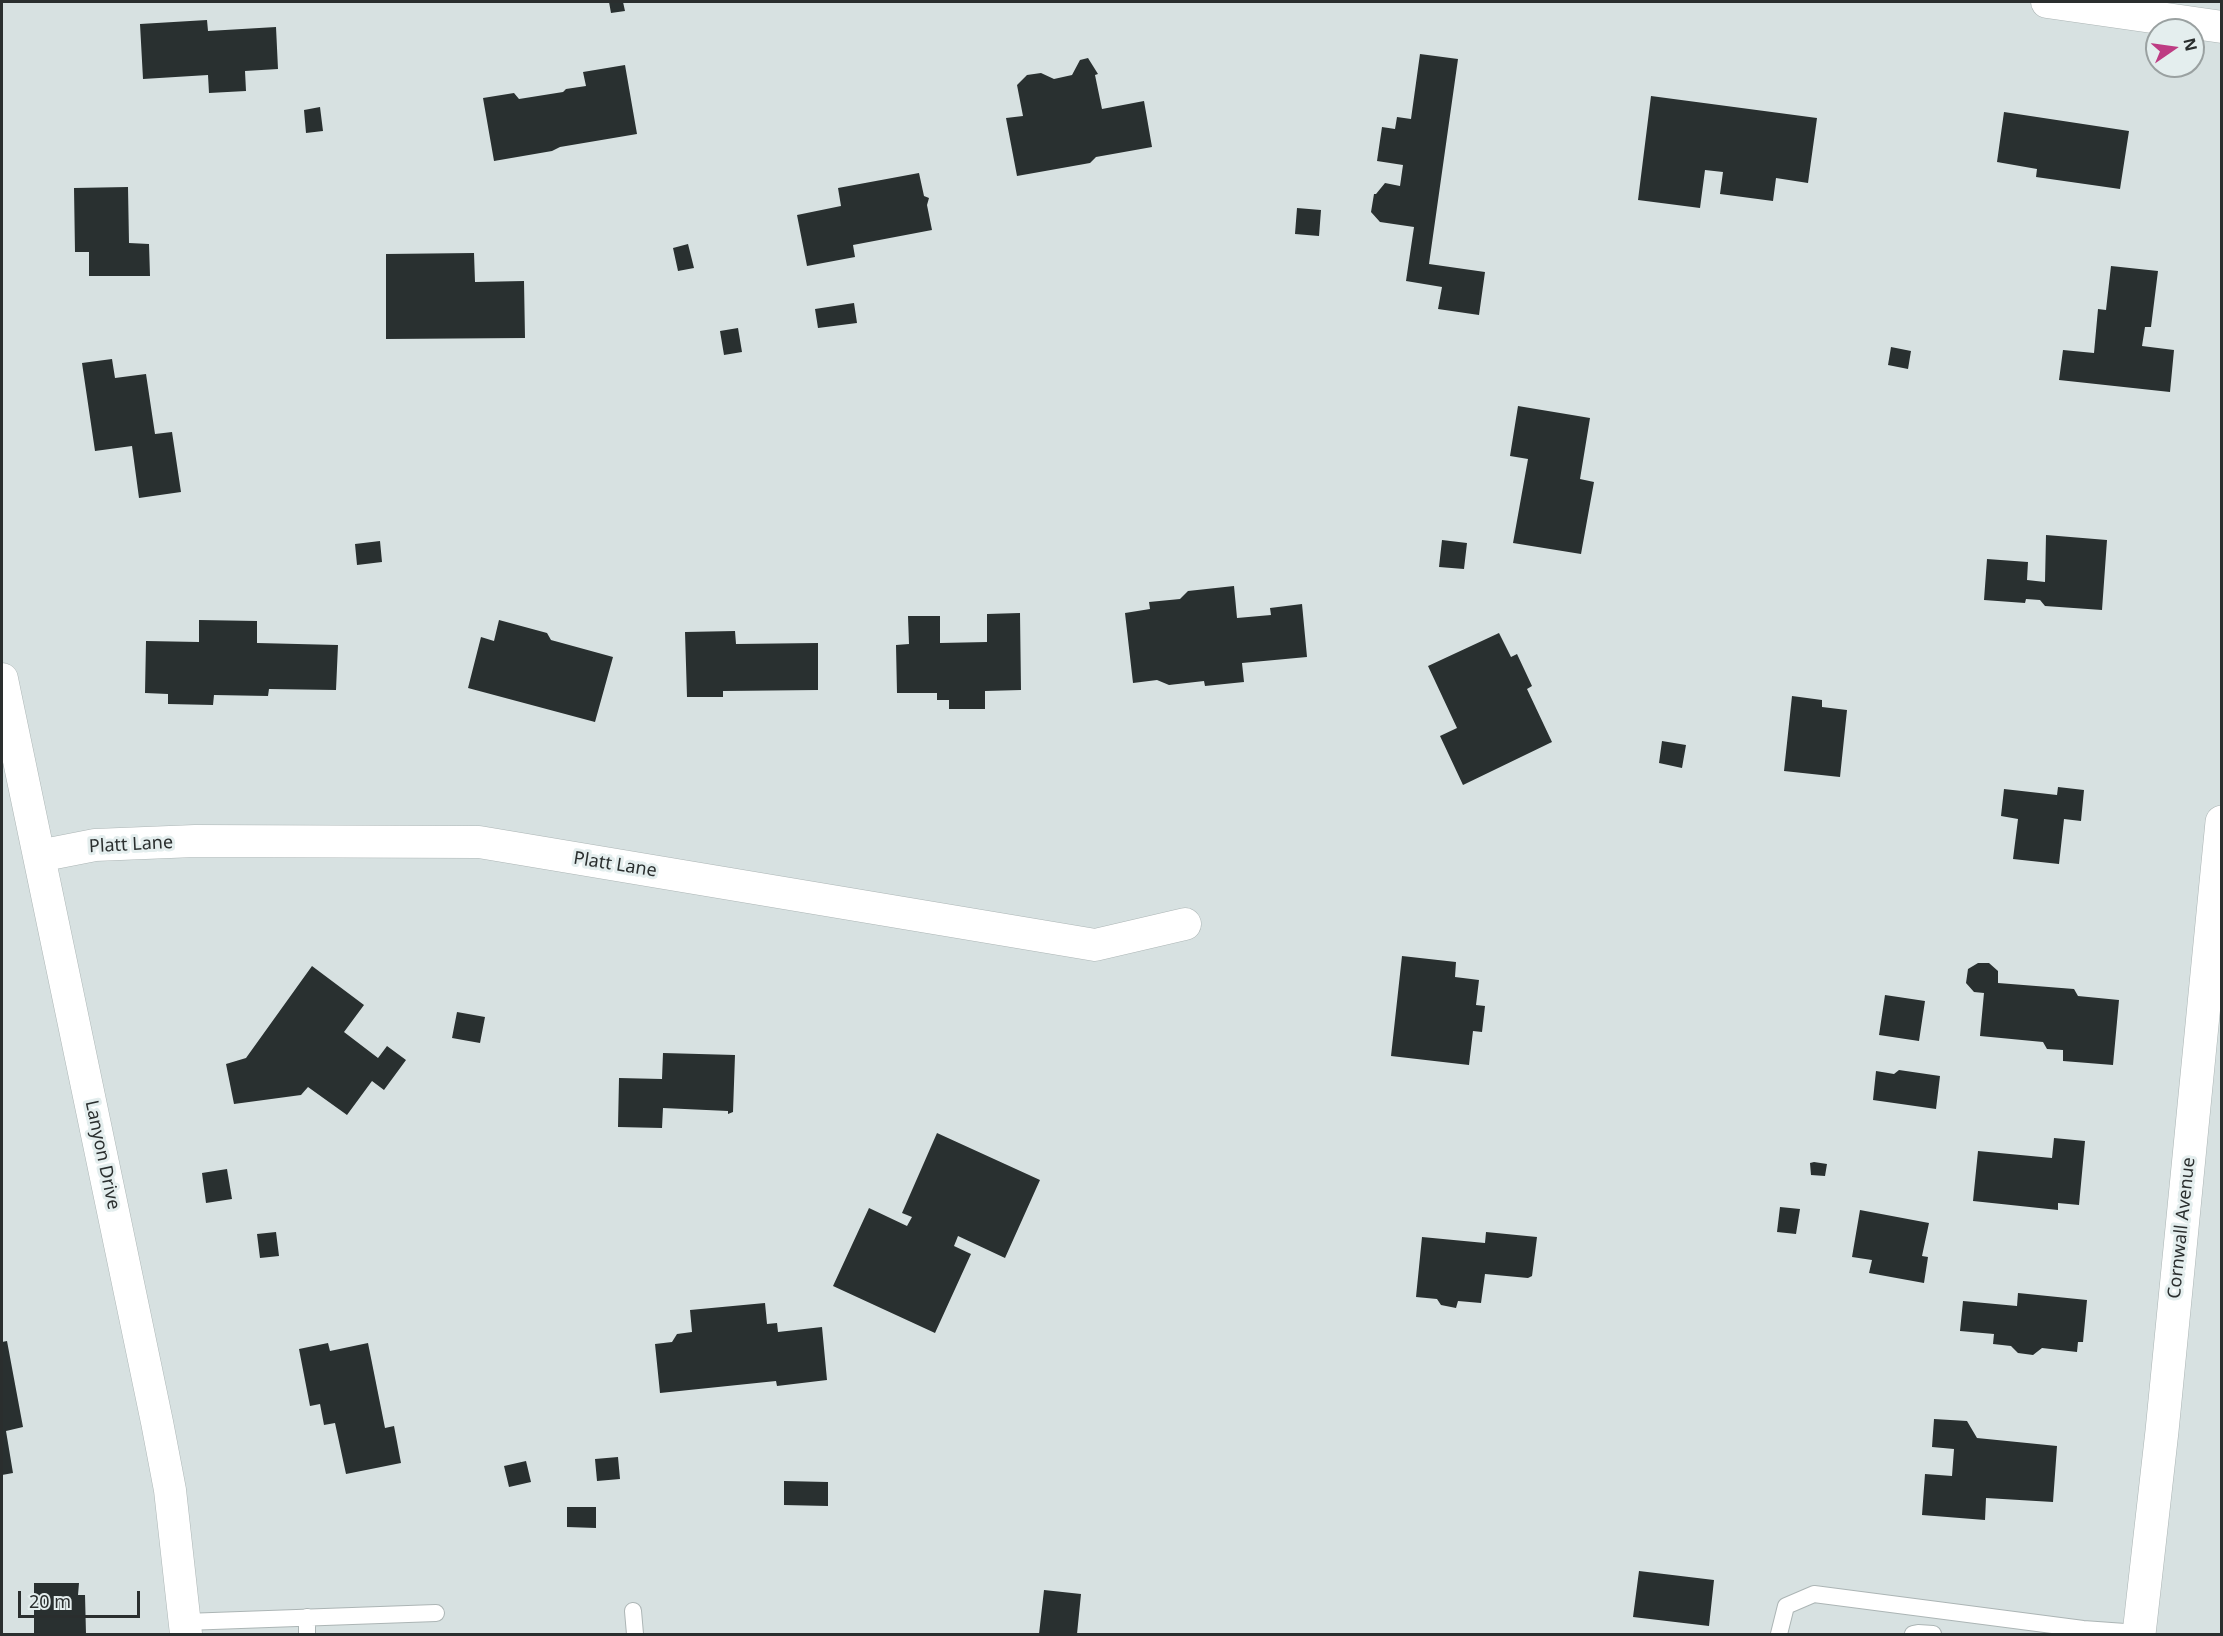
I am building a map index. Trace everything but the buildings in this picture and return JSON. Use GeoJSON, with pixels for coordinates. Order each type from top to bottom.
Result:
{"type":"FeatureCollection","features":[{"type":"Feature","properties":{"kind":"street"},"geometry":{"type":"LineString","coordinates":[[2047,2],[2222,27]]}},
{"type":"Feature","properties":{"kind":"street","name":"Lanyon Drive"},"geometry":{"type":"LineString","coordinates":[[2,678],[165,1468],[186,1628]]}},
{"type":"Feature","properties":{"kind":"street","name":"Cornwall Avenue"},"geometry":{"type":"LineString","coordinates":[[2139,1634],[2163,1419],[2222,822]]}},
{"type":"Feature","properties":{"kind":"street","name":"Platt Lane"},"geometry":{"type":"LineString","coordinates":[[39,856],[96,844],[479,842],[1095,945],[1185,924]]}},
{"type":"Feature","properties":{"kind":"lane"},"geometry":{"type":"LineString","coordinates":[[1779,1635],[1786,1606],[1814,1594],[1996,1626],[2084,1629],[2139,1634]]}},
{"type":"Feature","properties":{"kind":"lane"},"geometry":{"type":"LineString","coordinates":[[633,1611],[635,1635]]}},
{"type":"Feature","properties":{"kind":"lane"},"geometry":{"type":"LineString","coordinates":[[186,1628],[307,1617],[436,1613]]}},
{"type":"Feature","properties":{"kind":"lane"},"geometry":{"type":"LineString","coordinates":[[307,1617],[308,1635]]}},
{"type":"Feature","properties":{"kind":"lane"},"geometry":{"type":"LineString","coordinates":[[1914,1635],[1918,1633],[1933,1635]]}}]}
